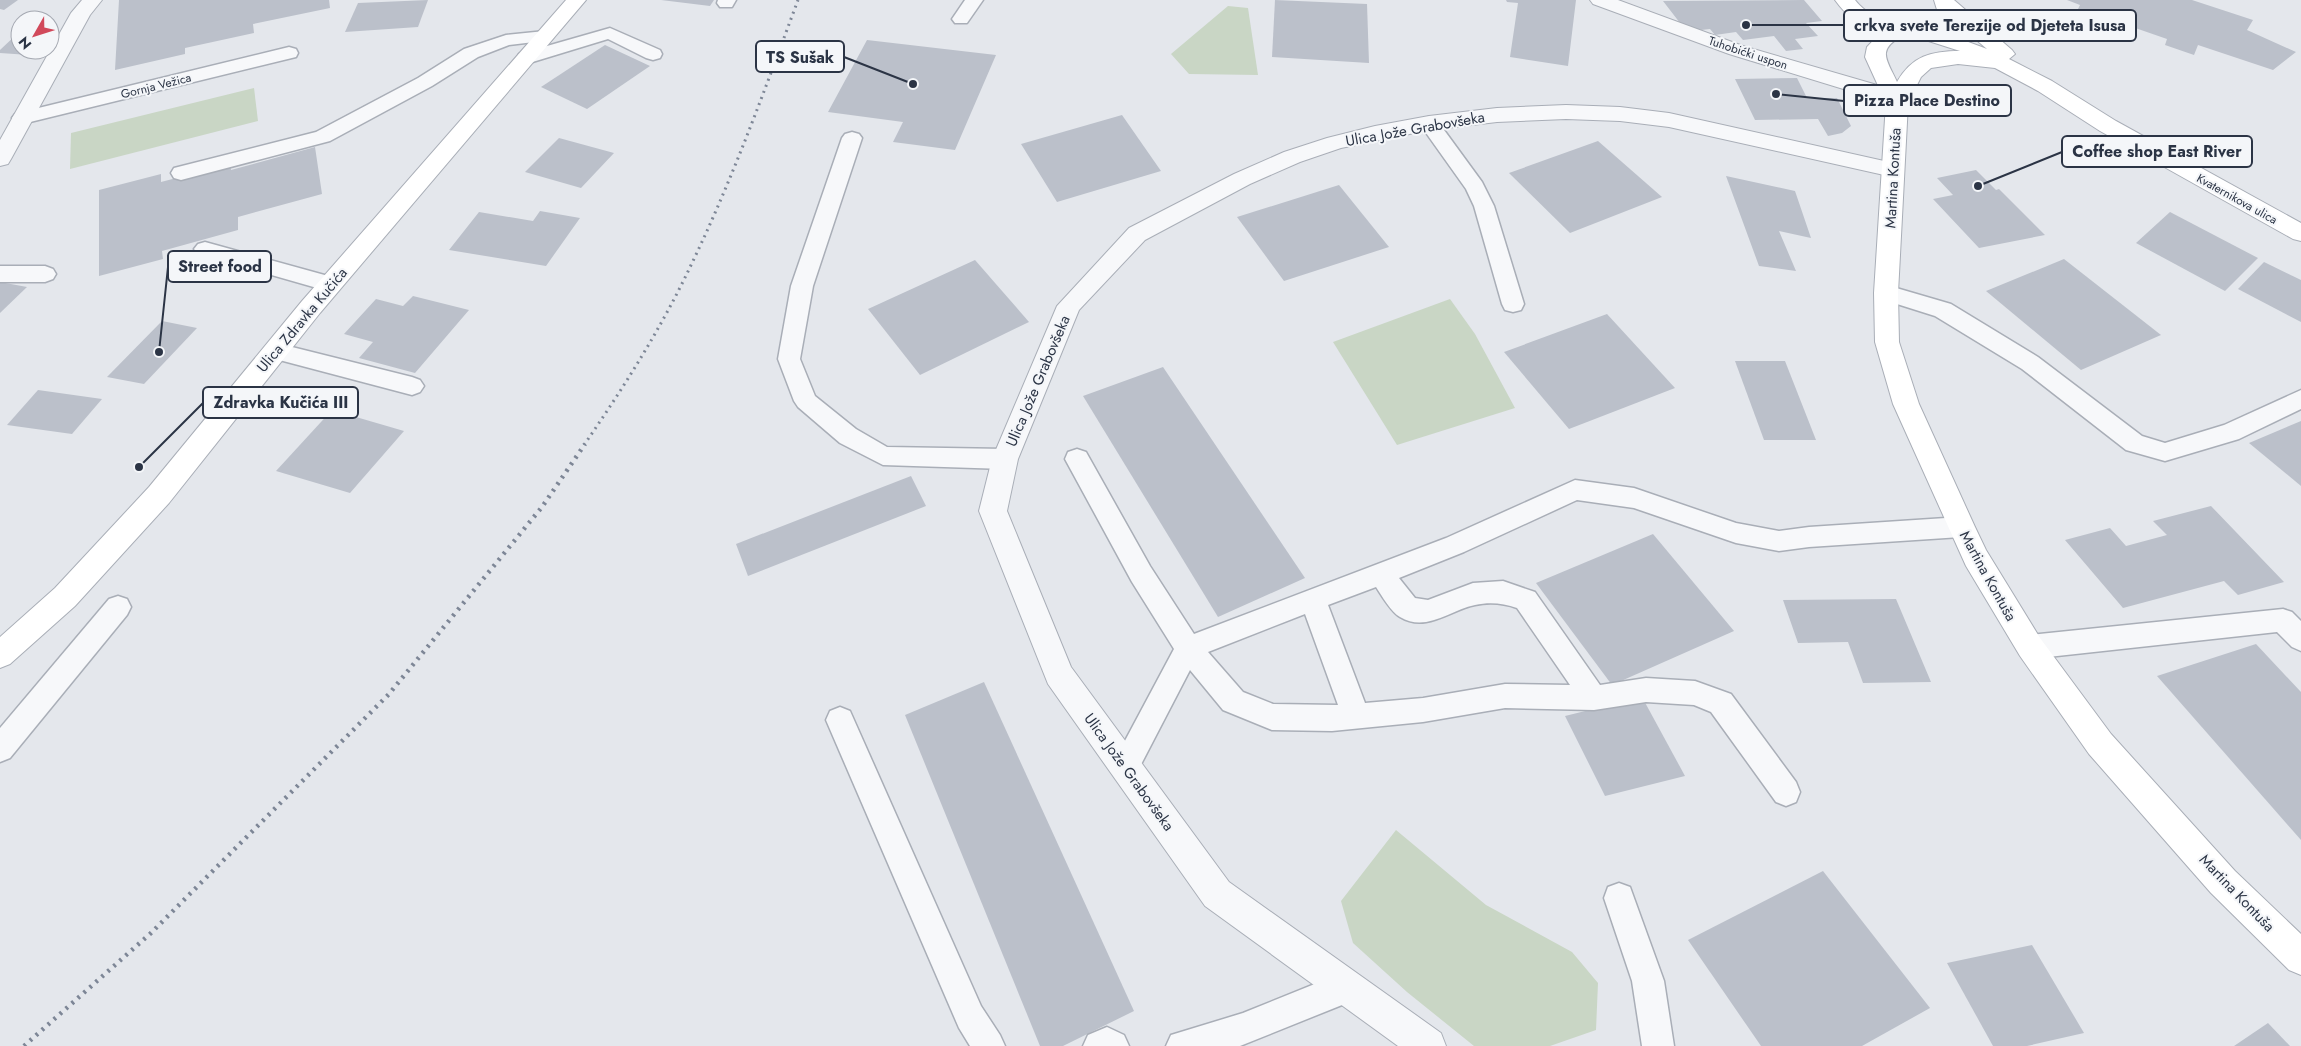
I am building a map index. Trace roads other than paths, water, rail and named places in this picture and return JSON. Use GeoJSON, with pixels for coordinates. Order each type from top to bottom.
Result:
{"type":"FeatureCollection","features":[{"type":"Feature","properties":{"kind":"main road","name":"Ulica Zdravka Kučića"},"geometry":{"type":"LineString","coordinates":[[0,655],[65,597],[159,495],[331,284],[576,0]]}},
{"type":"Feature","properties":{"kind":"main road","name":"Kvaternikova ulica"},"geometry":{"type":"LineString","coordinates":[[1845,0],[1853,11],[1866,20],[1960,44],[2003,64],[2046,86],[2115,131],[2301,233]]}},
{"type":"Feature","properties":{"kind":"main road","name":"Kvaternikova ulica"},"geometry":{"type":"LineString","coordinates":[[1909,31],[1933,28],[1944,22],[1948,14],[1945,2]]}},
{"type":"Feature","properties":{"kind":"main road","name":"Kvaternikova ulica"},"geometry":{"type":"LineString","coordinates":[[1945,2],[2046,86]]}},
{"type":"Feature","properties":{"kind":"main road","name":"Martina Kontuša"},"geometry":{"type":"LineString","coordinates":[[1897,103],[1875,57],[1874,51],[1882,40],[1909,31]]}},
{"type":"Feature","properties":{"kind":"main road","name":"Martina Kontuša"},"geometry":{"type":"LineString","coordinates":[[2003,64],[1968,58],[1949,58],[1923,64],[1911,76],[1897,103],[1886,293],[1886,342],[1906,404],[1976,558],[2030,647],[2100,744],[2223,882],[2301,958]]}},
{"type":"Feature","properties":{"kind":"street"},"geometry":{"type":"LineString","coordinates":[[0,159],[81,12],[92,0]]}},
{"type":"Feature","properties":{"kind":"street","name":"Tuhobićki uspon"},"geometry":{"type":"LineString","coordinates":[[1600,0],[1736,50],[1870,90],[1897,103]]}},
{"type":"Feature","properties":{"kind":"street","name":"Ulica Jože Grabovšeka"},"geometry":{"type":"LineString","coordinates":[[1428,1046],[1217,894],[1059,675],[993,511],[1005,459],[1069,306],[1137,234],[1242,179],[1292,156],[1375,133],[1429,123],[1506,115],[1566,112],[1620,114],[1669,120],[1893,170]]}},
{"type":"Feature","properties":{"kind":"lane"},"geometry":{"type":"LineString","coordinates":[[961,18],[974,0]]}},
{"type":"Feature","properties":{"kind":"lane"},"geometry":{"type":"LineString","coordinates":[[526,58],[610,33],[653,54]]}},
{"type":"Feature","properties":{"kind":"lane"},"geometry":{"type":"LineString","coordinates":[[181,173],[323,137],[424,82],[471,53],[506,40],[545,36]]}},
{"type":"Feature","properties":{"kind":"lane","name":"Gornja Vežica"},"geometry":{"type":"LineString","coordinates":[[22,118],[289,53]]}},
{"type":"Feature","properties":{"kind":"lane"},"geometry":{"type":"LineString","coordinates":[[1429,123],[1478,194],[1489,222],[1513,304]]}},
{"type":"Feature","properties":{"kind":"lane"},"geometry":{"type":"LineString","coordinates":[[852,138],[802,286],[789,359],[806,400],[848,436],[883,456],[1005,459]]}},
{"type":"Feature","properties":{"kind":"lane"},"geometry":{"type":"LineString","coordinates":[[205,248],[331,284]]}},
{"type":"Feature","properties":{"kind":"lane"},"geometry":{"type":"LineString","coordinates":[[0,274],[45,274]]}},
{"type":"Feature","properties":{"kind":"lane"},"geometry":{"type":"LineString","coordinates":[[1886,293],[1943,310],[2030,363],[2134,442],[2164,452],[2231,432],[2301,399]]}},
{"type":"Feature","properties":{"kind":"lane"},"geometry":{"type":"LineString","coordinates":[[276,351],[412,386]]}},
{"type":"Feature","properties":{"kind":"lane"},"geometry":{"type":"LineString","coordinates":[[1077,459],[1141,574],[1188,648],[1233,701],[1272,718],[1332,718],[1423,710],[1505,696],[1594,698],[1646,690],[1696,693],[1721,703],[1786,792]]}},
{"type":"Feature","properties":{"kind":"lane"},"geometry":{"type":"LineString","coordinates":[[1125,767],[1188,648],[1456,545],[1575,490],[1634,498],[1736,533],[1779,541],[1809,537],[1961,527]]}},
{"type":"Feature","properties":{"kind":"lane"},"geometry":{"type":"LineString","coordinates":[[1381,574],[1408,609],[1429,611],[1473,594],[1503,592],[1526,600],[1594,698]]}},
{"type":"Feature","properties":{"kind":"lane"},"geometry":{"type":"LineString","coordinates":[[1313,600],[1356,715]]}},
{"type":"Feature","properties":{"kind":"lane"},"geometry":{"type":"LineString","coordinates":[[0,749],[118,607]]}},
{"type":"Feature","properties":{"kind":"lane"},"geometry":{"type":"LineString","coordinates":[[2030,647],[2283,620],[2301,638]]}},
{"type":"Feature","properties":{"kind":"lane"},"geometry":{"type":"LineString","coordinates":[[840,720],[970,1018],[989,1046]]}},
{"type":"Feature","properties":{"kind":"lane"},"geometry":{"type":"LineString","coordinates":[[1619,898],[1648,981],[1658,1046]]}},
{"type":"Feature","properties":{"kind":"lane"},"geometry":{"type":"LineString","coordinates":[[1182,1046],[1243,1029],[1347,987]]}},
{"type":"Feature","properties":{"kind":"lane"},"geometry":{"type":"LineString","coordinates":[[1100,1046],[1107,1043],[1113,1046]]}},
{"type":"Feature","properties":{"kind":"railway"},"geometry":{"type":"LineString","coordinates":[[584,445],[642,356],[692,263],[735,166],[798,0]]}},
{"type":"Feature","properties":{"kind":"railway"},"geometry":{"type":"LineString","coordinates":[[24,1046],[151,933],[389,694],[542,507],[585,444]]}},
{"type":"Feature","properties":{"kind":"place","name":"crkva svete Terezije od Djeteta Isusa"},"geometry":{"type":"Point","coordinates":[1746,25]}},
{"type":"Feature","properties":{"kind":"place","name":"TS Sušak"},"geometry":{"type":"Point","coordinates":[913,84]}},
{"type":"Feature","properties":{"kind":"place","name":"Pizza Place Destino"},"geometry":{"type":"Point","coordinates":[1776,94]}},
{"type":"Feature","properties":{"kind":"place","name":"Coffee shop East River"},"geometry":{"type":"Point","coordinates":[1978,186]}},
{"type":"Feature","properties":{"kind":"place","name":"Street food"},"geometry":{"type":"Point","coordinates":[159,352]}},
{"type":"Feature","properties":{"kind":"place","name":"Zdravka Kučića III"},"geometry":{"type":"Point","coordinates":[139,467]}}]}
